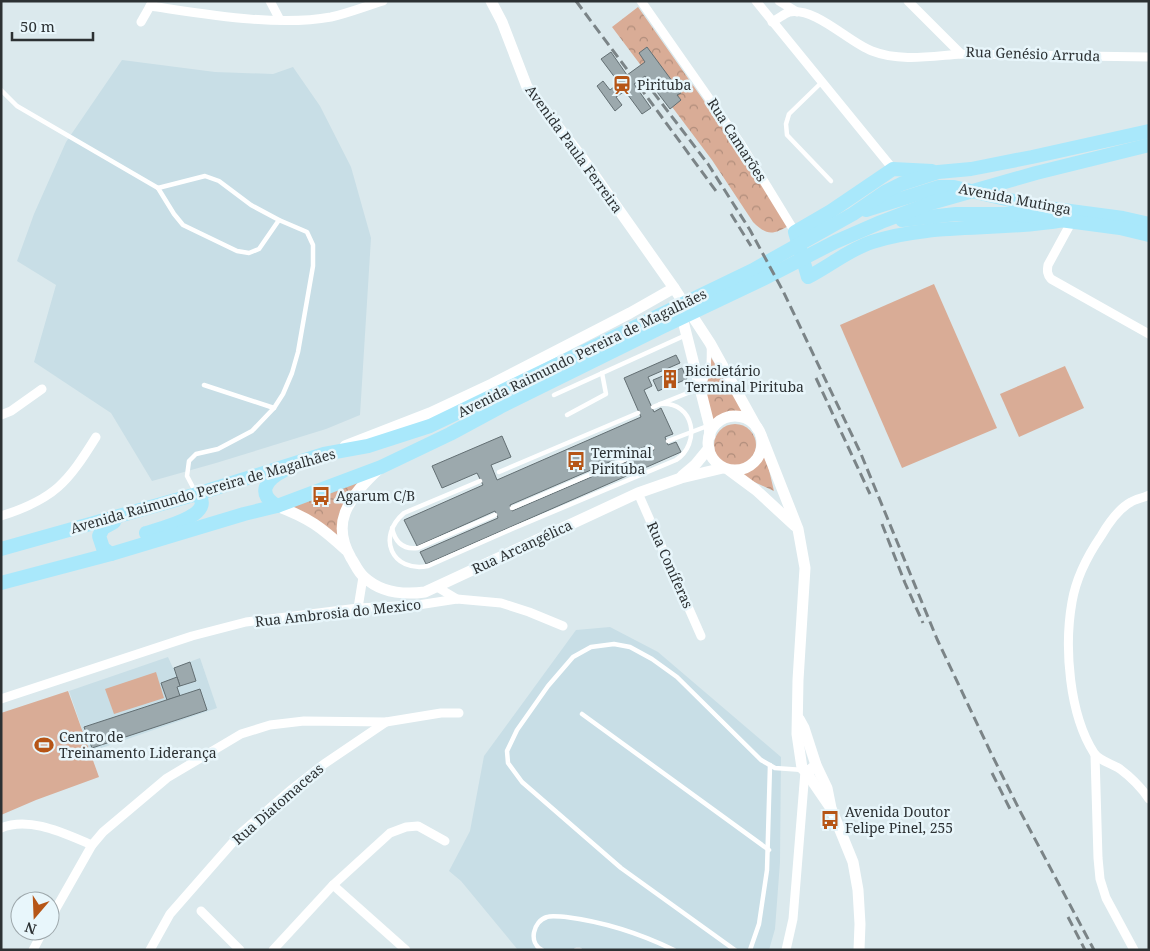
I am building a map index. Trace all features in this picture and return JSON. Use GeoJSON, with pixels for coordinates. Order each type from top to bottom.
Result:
{"type":"FeatureCollection","features":[{"type":"Feature","properties":{"kind":"main road","name":"Avenida Paula Ferreira"},"geometry":{"type":"LineString","coordinates":[[491,1],[502,22],[527,87],[583,159],[674,288],[710,343],[759,431],[798,529],[805,568],[798,680],[798,718],[804,728],[807,766]]}},
{"type":"Feature","properties":{"kind":"main road","name":"Avenida Raimundo Pereira de Magalhães"},"geometry":{"type":"LineString","coordinates":[[1,583],[111,554],[136,545],[277,506],[381,467],[477,412],[753,270],[853,214],[871,206],[885,192],[938,172],[971,169],[1024,159],[1149,131]]}},
{"type":"Feature","properties":{"kind":"main road"},"geometry":{"type":"LineString","coordinates":[[477,412],[662,327],[835,242],[881,222],[931,203],[1036,173],[1149,145]]}},
{"type":"Feature","properties":{"kind":"main road"},"geometry":{"type":"LineString","coordinates":[[885,192],[893,169]]}},
{"type":"Feature","properties":{"kind":"main road"},"geometry":{"type":"LineString","coordinates":[[938,172],[893,169],[831,211],[795,232],[808,277],[850,251],[872,242],[904,234],[955,228],[1012,227],[1067,221]]}},
{"type":"Feature","properties":{"kind":"main road","name":"Avenida Mutinga"},"geometry":{"type":"LineString","coordinates":[[871,206],[939,188],[954,187],[1040,207],[1123,218],[1149,224]]}},
{"type":"Feature","properties":{"kind":"main road","name":"Avenida Mutinga"},"geometry":{"type":"LineString","coordinates":[[881,222],[956,214],[992,213],[1120,228],[1149,235]]}},
{"type":"Feature","properties":{"kind":"main road"},"geometry":{"type":"LineString","coordinates":[[324,454],[430,413],[492,384],[630,313],[674,288],[700,388],[709,430],[709,448],[716,462],[756,490],[798,529]]}},
{"type":"Feature","properties":{"kind":"main road","name":"Avenida Raimundo Pereira de Magalhães"},"geometry":{"type":"LineString","coordinates":[[1,549],[196,494],[324,454],[345,451],[393,439],[477,412]]}},
{"type":"Feature","properties":{"kind":"main road"},"geometry":{"type":"LineString","coordinates":[[709,430],[730,417],[745,418],[759,431],[761,450],[753,464],[738,470],[725,468]]}},
{"type":"Feature","properties":{"kind":"main road","name":"Rua Arcangélica"},"geometry":{"type":"LineString","coordinates":[[681,478],[709,448]]}},
{"type":"Feature","properties":{"kind":"main road"},"geometry":{"type":"LineString","coordinates":[[303,460],[274,475],[267,482],[265,493],[268,501],[304,516],[324,530],[348,552]]}},
{"type":"Feature","properties":{"kind":"main road"},"geometry":{"type":"LineString","coordinates":[[363,577],[344,544],[342,535],[344,515],[357,492],[381,467]]}},
{"type":"Feature","properties":{"kind":"main road","name":"Rua Arcangélica"},"geometry":{"type":"LineString","coordinates":[[363,577],[379,588],[407,595],[425,592],[638,493],[681,478],[725,468]]}},
{"type":"Feature","properties":{"kind":"main road"},"geometry":{"type":"LineString","coordinates":[[136,545],[146,533],[193,516],[199,510],[202,503],[196,494]]}},
{"type":"Feature","properties":{"kind":"main road"},"geometry":{"type":"LineString","coordinates":[[111,554],[100,544],[100,531],[109,524],[140,510]]}},
{"type":"Feature","properties":{"kind":"main road"},"geometry":{"type":"LineString","coordinates":[[807,766],[831,808],[853,862],[860,916],[859,950]]}},
{"type":"Feature","properties":{"kind":"street"},"geometry":{"type":"LineString","coordinates":[[270,1],[280,20]]}},
{"type":"Feature","properties":{"kind":"street"},"geometry":{"type":"LineString","coordinates":[[141,22],[152,4],[207,15],[307,20],[332,17],[383,1]]}},
{"type":"Feature","properties":{"kind":"street","name":"Rua Camarões"},"geometry":{"type":"LineString","coordinates":[[641,1],[741,144],[795,232]]}},
{"type":"Feature","properties":{"kind":"street"},"geometry":{"type":"LineString","coordinates":[[756,1],[893,169]]}},
{"type":"Feature","properties":{"kind":"street"},"geometry":{"type":"LineString","coordinates":[[779,1],[797,12]]}},
{"type":"Feature","properties":{"kind":"street","name":"Rua Genésio Arruda"},"geometry":{"type":"LineString","coordinates":[[908,1],[961,54],[1149,58]]}},
{"type":"Feature","properties":{"kind":"street"},"geometry":{"type":"LineString","coordinates":[[772,22],[788,12],[797,12],[816,17],[852,41],[873,52],[902,58],[961,54]]}},
{"type":"Feature","properties":{"kind":"street"},"geometry":{"type":"LineString","coordinates":[[1067,221],[1048,266],[1048,276],[1149,334]]}},
{"type":"Feature","properties":{"kind":"street"},"geometry":{"type":"LineString","coordinates":[[1,414],[11,411],[42,389]]}},
{"type":"Feature","properties":{"kind":"street"},"geometry":{"type":"LineString","coordinates":[[1,516],[40,502],[62,485],[75,470],[96,437]]}},
{"type":"Feature","properties":{"kind":"street","name":"Rua Coníferas"},"geometry":{"type":"LineString","coordinates":[[638,493],[701,636]]}},
{"type":"Feature","properties":{"kind":"street"},"geometry":{"type":"LineString","coordinates":[[1134,950],[1106,898],[1100,880],[1095,755],[1074,704],[1068,641],[1072,600],[1082,568],[1111,519],[1130,502],[1149,495]]}},
{"type":"Feature","properties":{"kind":"street"},"geometry":{"type":"LineString","coordinates":[[358,608],[363,577]]}},
{"type":"Feature","properties":{"kind":"street"},"geometry":{"type":"LineString","coordinates":[[437,587],[457,598]]}},
{"type":"Feature","properties":{"kind":"street","name":"Rua Ambrosia do Mexico"},"geometry":{"type":"LineString","coordinates":[[1,699],[192,636],[246,622],[358,608],[418,605],[457,598],[501,603],[530,612],[562,626]]}},
{"type":"Feature","properties":{"kind":"street"},"geometry":{"type":"LineString","coordinates":[[60,901],[92,845],[103,832],[167,778],[241,734],[270,726],[304,721],[386,722],[441,713],[459,713]]}},
{"type":"Feature","properties":{"kind":"street","name":"Rua Diatomaceas"},"geometry":{"type":"LineString","coordinates":[[150,950],[170,914],[241,833],[311,774],[386,722]]}},
{"type":"Feature","properties":{"kind":"street"},"geometry":{"type":"LineString","coordinates":[[1095,755],[1120,769],[1140,786],[1149,799]]}},
{"type":"Feature","properties":{"kind":"street"},"geometry":{"type":"LineString","coordinates":[[786,950],[793,919],[807,766]]}},
{"type":"Feature","properties":{"kind":"street"},"geometry":{"type":"LineString","coordinates":[[1,828],[23,824],[38,825],[92,845]]}},
{"type":"Feature","properties":{"kind":"street"},"geometry":{"type":"LineString","coordinates":[[273,950],[333,885],[390,833],[406,827],[418,826],[445,841]]}},
{"type":"Feature","properties":{"kind":"street"},"geometry":{"type":"LineString","coordinates":[[333,885],[406,950]]}},
{"type":"Feature","properties":{"kind":"street"},"geometry":{"type":"LineString","coordinates":[[201,911],[240,950]]}},
{"type":"Feature","properties":{"kind":"lane"},"geometry":{"type":"LineString","coordinates":[[822,82],[789,114],[786,124],[787,135],[830,181]]}},
{"type":"Feature","properties":{"kind":"lane"},"geometry":{"type":"LineString","coordinates":[[1,90],[17,106],[158,188],[183,225],[238,251],[249,253],[259,249],[279,220]]}},
{"type":"Feature","properties":{"kind":"lane"},"geometry":{"type":"LineString","coordinates":[[158,188],[205,176],[219,181],[251,205],[307,232],[313,245],[313,266],[298,352],[283,394],[274,408],[252,431],[218,449],[196,454],[188,462],[187,476],[196,494]]}},
{"type":"Feature","properties":{"kind":"lane"},"geometry":{"type":"LineString","coordinates":[[554,395],[687,335]]}},
{"type":"Feature","properties":{"kind":"lane"},"geometry":{"type":"LineString","coordinates":[[653,407],[700,388],[704,384],[708,374],[710,343]]}},
{"type":"Feature","properties":{"kind":"lane"},"geometry":{"type":"LineString","coordinates":[[567,415],[606,394],[602,373]]}},
{"type":"Feature","properties":{"kind":"lane"},"geometry":{"type":"LineString","coordinates":[[204,385],[274,408]]}},
{"type":"Feature","properties":{"kind":"lane"},"geometry":{"type":"LineString","coordinates":[[480,480],[404,513],[392,526],[390,534],[390,544],[396,557],[408,566],[418,568],[428,566],[512,528],[676,460],[684,454],[692,430],[688,417],[680,408],[669,403],[660,404]]}},
{"type":"Feature","properties":{"kind":"lane"},"geometry":{"type":"LineString","coordinates":[[499,472],[638,413]]}},
{"type":"Feature","properties":{"kind":"lane"},"geometry":{"type":"LineString","coordinates":[[668,441],[692,430],[709,430]]}},
{"type":"Feature","properties":{"kind":"lane"},"geometry":{"type":"LineString","coordinates":[[512,508],[652,448]]}},
{"type":"Feature","properties":{"kind":"lane"},"geometry":{"type":"LineString","coordinates":[[392,526],[397,541],[410,549],[418,548],[495,515]]}},
{"type":"Feature","properties":{"kind":"lane"},"geometry":{"type":"LineString","coordinates":[[735,950],[620,868],[522,782],[508,763],[507,751],[517,730],[548,686],[573,657],[591,647],[614,644],[630,647],[652,659],[677,677],[751,752],[770,765],[775,768],[807,766]]}},
{"type":"Feature","properties":{"kind":"lane"},"geometry":{"type":"LineString","coordinates":[[582,714],[768,850]]}},
{"type":"Feature","properties":{"kind":"lane"},"geometry":{"type":"LineString","coordinates":[[750,950],[760,924],[768,850],[770,765]]}},
{"type":"Feature","properties":{"kind":"lane"},"geometry":{"type":"LineString","coordinates":[[542,950],[538,948],[534,940],[537,923],[548,917],[565,917],[603,924],[641,935],[674,950]]}},
{"type":"Feature","properties":{"kind":"shaded area"},"geometry":{"type":"Polygon","coordinates":[[[122,60],[215,72],[273,74],[293,67],[320,106],[351,167],[371,238],[360,415],[326,429],[152,481],[111,413],[34,362],[56,285],[17,261],[34,214],[66,142],[122,60]]]}},
{"type":"Feature","properties":{"kind":"shaded area"},"geometry":{"type":"Polygon","coordinates":[[[610,627],[658,652],[781,757],[780,862],[775,929],[769,950],[518,950],[461,881],[449,871],[470,831],[484,756],[576,630],[610,627]]]}},
{"type":"Feature","properties":{"kind":"shaded area"},"geometry":{"type":"Polygon","coordinates":[[[168,657],[173,668],[200,658],[217,708],[90,752],[69,691],[168,657]]]}},
{"type":"Feature","properties":{"kind":"green space"},"geometry":{"type":"Polygon","coordinates":[[[638,7],[790,225],[779,231],[766,232],[753,222],[712,160],[612,27],[638,7]]]}},
{"type":"Feature","properties":{"kind":"green space"},"geometry":{"type":"Polygon","coordinates":[[[934,284],[997,428],[902,468],[840,325],[934,284]]]}},
{"type":"Feature","properties":{"kind":"green space"},"geometry":{"type":"Polygon","coordinates":[[[710,356],[750,420],[735,415],[711,422],[703,388],[710,373],[710,356]]]}},
{"type":"Feature","properties":{"kind":"green space"},"geometry":{"type":"Polygon","coordinates":[[[1065,366],[1084,408],[1019,437],[1000,394],[1065,366]]]}},
{"type":"Feature","properties":{"kind":"green space"},"geometry":{"type":"Polygon","coordinates":[[[739,424],[747,427],[753,433],[756,445],[753,457],[747,463],[731,466],[723,463],[717,457],[714,441],[717,433],[723,427],[739,424]]]}},
{"type":"Feature","properties":{"kind":"green space"},"geometry":{"type":"Polygon","coordinates":[[[764,449],[774,491],[735,473],[746,470],[758,463],[764,449]]]}},
{"type":"Feature","properties":{"kind":"green space"},"geometry":{"type":"Polygon","coordinates":[[[366,476],[357,485],[341,541],[287,506],[366,476]]]}},
{"type":"Feature","properties":{"kind":"green space"},"geometry":{"type":"Polygon","coordinates":[[[156,672],[164,698],[114,714],[105,689],[156,672]]]}},
{"type":"Feature","properties":{"kind":"green space","name":"Centro de Treinamento Liderança"},"geometry":{"type":"Polygon","coordinates":[[[68,691],[99,777],[1,815],[1,713],[68,691]]]}},
{"type":"Feature","properties":{"kind":"building"},"geometry":{"type":"Polygon","coordinates":[[[647,47],[681,93],[677,95],[681,100],[670,109],[645,76],[634,84],[651,108],[642,114],[625,91],[616,97],[622,105],[615,111],[597,86],[603,81],[610,90],[619,83],[601,59],[611,52],[627,75],[645,62],[639,53],[647,47]]]}},
{"type":"Feature","properties":{"kind":"building","name":"Terminal Pirituba"},"geometry":{"type":"Polygon","coordinates":[[[676,355],[680,363],[648,377],[652,386],[644,390],[654,412],[661,408],[673,434],[665,437],[668,445],[676,442],[681,452],[426,564],[420,552],[498,518],[495,511],[417,546],[404,520],[483,485],[477,473],[442,488],[432,466],[502,436],[511,457],[491,465],[497,480],[641,417],[624,378],[676,355]],[[651,444],[510,505],[512,511],[654,450],[651,444]]]}},
{"type":"Feature","properties":{"kind":"building","name":"Bicicletário Terminal Pirituba"},"geometry":{"type":"Polygon","coordinates":[[[682,368],[687,379],[658,391],[653,380],[682,368]]]}},
{"type":"Feature","properties":{"kind":"building"},"geometry":{"type":"Polygon","coordinates":[[[190,662],[196,681],[180,686],[174,668],[190,662]]]}},
{"type":"Feature","properties":{"kind":"building"},"geometry":{"type":"Polygon","coordinates":[[[177,677],[180,686],[177,687],[180,696],[167,700],[161,683],[177,677]]]}},
{"type":"Feature","properties":{"kind":"building"},"geometry":{"type":"Polygon","coordinates":[[[200,689],[207,710],[92,748],[84,727],[200,689]]]}},
{"type":"Feature","properties":{"kind":"railway"},"geometry":{"type":"LineString","coordinates":[[576,1],[629,72]]}},
{"type":"Feature","properties":{"kind":"railway"},"geometry":{"type":"LineString","coordinates":[[644,80],[708,164],[750,230],[783,291],[861,454],[937,639],[1020,811],[1094,950]]}},
{"type":"Feature","properties":{"kind":"railway"},"geometry":{"type":"LineString","coordinates":[[639,86],[716,191]]}},
{"type":"Feature","properties":{"kind":"railway"},"geometry":{"type":"LineString","coordinates":[[731,214],[751,246]]}},
{"type":"Feature","properties":{"kind":"railway"},"geometry":{"type":"LineString","coordinates":[[816,378],[870,494]]}},
{"type":"Feature","properties":{"kind":"railway"},"geometry":{"type":"LineString","coordinates":[[882,524],[923,623]]}},
{"type":"Feature","properties":{"kind":"railway"},"geometry":{"type":"LineString","coordinates":[[992,773],[1011,811]]}},
{"type":"Feature","properties":{"kind":"railway"},"geometry":{"type":"LineString","coordinates":[[1068,917],[1085,950]]}},
{"type":"Feature","properties":{"kind":"place","name":"Pirituba"},"geometry":{"type":"Point","coordinates":[622,85]}},
{"type":"Feature","properties":{"kind":"place","name":"Bicicletário Terminal Pirituba"},"geometry":{"type":"Point","coordinates":[670,379]}},
{"type":"Feature","properties":{"kind":"place","name":"Terminal Pirituba"},"geometry":{"type":"Point","coordinates":[576,461]}},
{"type":"Feature","properties":{"kind":"place","name":"Agarum C/B"},"geometry":{"type":"Point","coordinates":[321,496]}},
{"type":"Feature","properties":{"kind":"place","name":"Centro de Treinamento Liderança"},"geometry":{"type":"Point","coordinates":[44,745]}},
{"type":"Feature","properties":{"kind":"place","name":"Avenida Doutor Felipe Pinel, 255"},"geometry":{"type":"Point","coordinates":[830,820]}}]}
